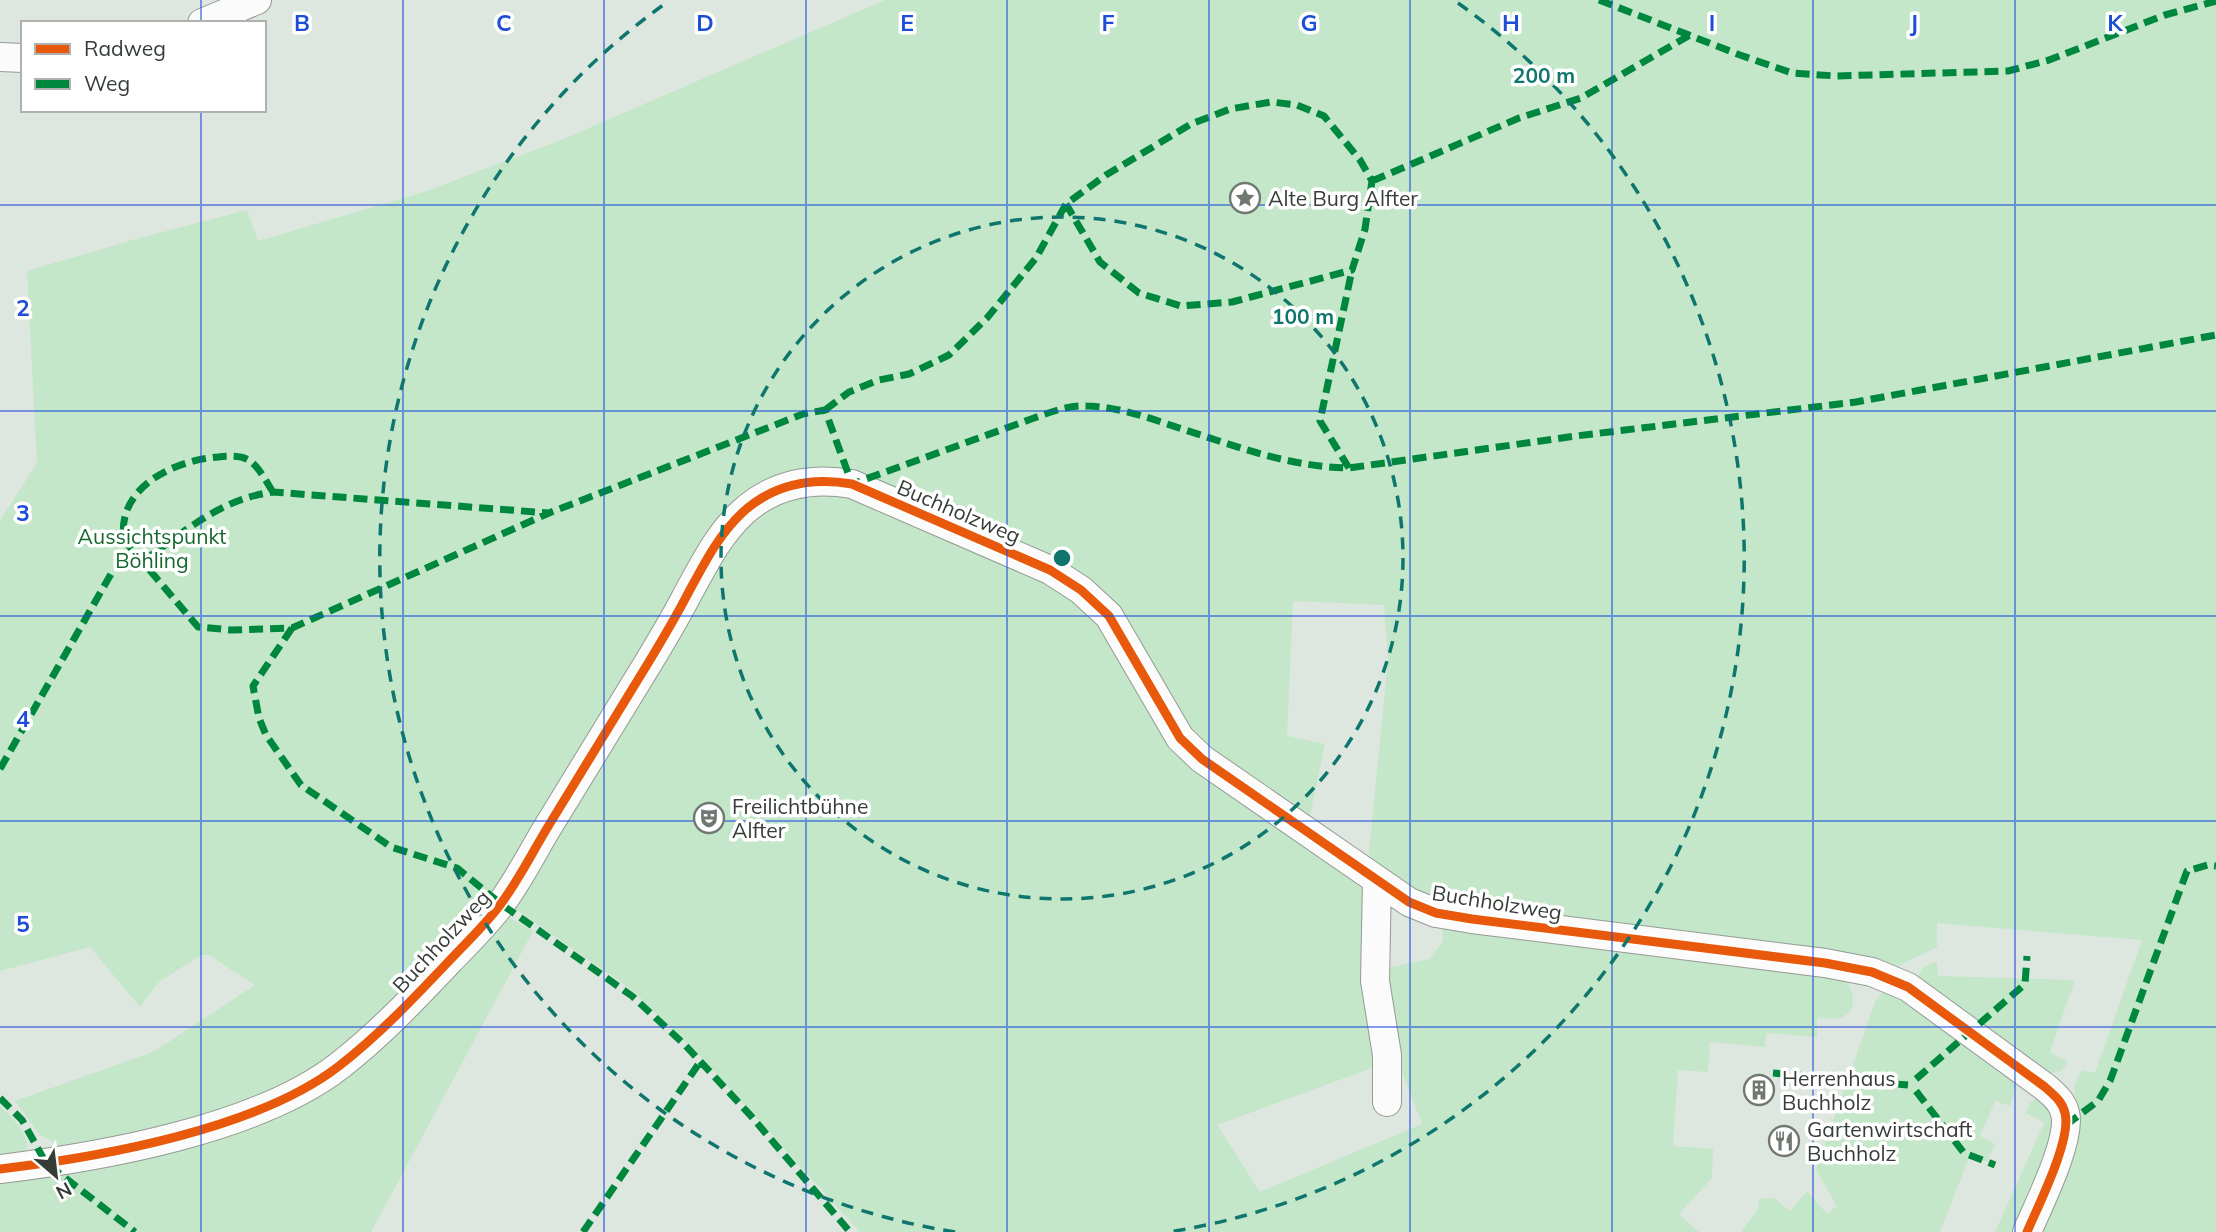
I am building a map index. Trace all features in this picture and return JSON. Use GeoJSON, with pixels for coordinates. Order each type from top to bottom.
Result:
{"type":"FeatureCollection","features":[{"type":"Feature","properties":{"kind":"street"},"geometry":{"type":"LineString","coordinates":[[207,21],[257,0]]}},
{"type":"Feature","properties":{"kind":"street"},"geometry":{"type":"LineString","coordinates":[[0,57],[21,58]]}},
{"type":"Feature","properties":{"kind":"street","name":"Buchholzweg"},"geometry":{"type":"LineString","coordinates":[[0,1169],[129,1147],[206,1128],[272,1103],[337,1068],[378,1033],[501,904],[673,622],[717,542],[746,509],[773,491],[796,484],[836,481],[852,484],[1066,579],[1109,616],[1168,718],[1192,750],[1221,773],[1420,908],[1452,916],[1825,963],[1872,972],[1908,986],[2045,1087],[2061,1102],[2066,1125],[2063,1141],[2027,1232]]}},
{"type":"Feature","properties":{"kind":"street"},"geometry":{"type":"LineString","coordinates":[[1377,880],[1375,981],[1387,1055],[1387,1102]]}},
{"type":"Feature","properties":{"kind":"green space","name":"Aussichtspunkt Böhling"},"geometry":{"type":"Polygon","coordinates":[[[885,0],[2216,0],[2216,1232],[2042,1232],[2075,1148],[2074,1085],[2082,1070],[2095,1073],[2142,940],[1937,923],[1937,947],[1898,966],[1875,965],[1430,903],[1369,864],[1383,1064],[1217,1125],[1260,1192],[1422,1124],[1397,1059],[1385,979],[1391,967],[1429,959],[1443,941],[1443,926],[1844,979],[1851,990],[1853,1003],[1843,1017],[1817,1018],[1817,1037],[1766,1033],[1765,1047],[1710,1042],[1708,1072],[1678,1070],[1673,1146],[1713,1149],[1712,1178],[1679,1214],[1699,1232],[860,1232],[704,1060],[632,990],[501,899],[369,1033],[275,1091],[154,1132],[61,1146],[39,1134],[15,1101],[153,1052],[255,985],[209,955],[201,955],[159,982],[140,1007],[90,947],[0,971],[0,521],[37,463],[27,271],[247,210],[258,241],[424,192],[554,143],[885,0]],[[1293,601],[1287,736],[1325,744],[1309,820],[1368,863],[1388,660],[1384,605],[1293,601]]]}},
{"type":"Feature","properties":{"kind":"green space"},"geometry":{"type":"Polygon","coordinates":[[[505,915],[533,931],[371,1232],[0,1232],[0,1177],[264,1117],[505,915]]]}},
{"type":"Feature","properties":{"kind":"green space"},"geometry":{"type":"Polygon","coordinates":[[[1937,962],[1938,976],[2075,980],[2050,1052],[2068,1062],[2061,1071],[2051,1073],[2039,1069],[1917,981],[1924,968],[1937,962]]]}},
{"type":"Feature","properties":{"kind":"green space"},"geometry":{"type":"Polygon","coordinates":[[[1896,992],[2017,1081],[2010,1106],[1995,1101],[1980,1136],[1995,1144],[1987,1162],[1970,1155],[1940,1232],[1741,1232],[1758,1209],[1759,1199],[1774,1198],[1790,1211],[1807,1191],[1827,1214],[1837,1206],[1816,1170],[1876,999],[1883,993],[1896,992]]]}},
{"type":"Feature","properties":{"kind":"green space"},"geometry":{"type":"Polygon","coordinates":[[[2040,1096],[2053,1117],[2055,1137],[2019,1232],[1995,1232],[2044,1123],[2026,1113],[2030,1103],[2040,1096]]]}},
{"type":"Feature","properties":{"kind":"green space"},"geometry":{"type":"Polygon","coordinates":[[[0,1106],[24,1134],[27,1147],[25,1154],[0,1161],[0,1106]]]}},
{"type":"Feature","properties":{"kind":"marked path"},"geometry":{"type":"LineString","coordinates":[[1599,0],[1792,73],[1836,76],[2008,71],[2049,60],[2165,15],[2216,1]]}},
{"type":"Feature","properties":{"kind":"marked path"},"geometry":{"type":"LineString","coordinates":[[1372,181],[1519,118],[1581,98],[1690,35]]}},
{"type":"Feature","properties":{"kind":"marked path"},"geometry":{"type":"LineString","coordinates":[[825,410],[849,392],[879,380],[909,374],[949,355],[987,318],[1036,258],[1066,204],[1106,175],[1191,124],[1230,109],[1271,102],[1297,105],[1324,116],[1360,160],[1372,181],[1365,229],[1352,270],[1232,302],[1181,306],[1139,293],[1100,262],[1066,204]]}},
{"type":"Feature","properties":{"kind":"marked path"},"geometry":{"type":"LineString","coordinates":[[1349,468],[1320,421],[1352,270]]}},
{"type":"Feature","properties":{"kind":"marked path"},"geometry":{"type":"LineString","coordinates":[[273,492],[257,467],[243,458],[218,457],[184,464],[167,471],[139,491],[129,505],[124,521],[124,540],[198,627],[231,630],[292,628],[549,513],[803,414],[825,410],[852,484],[1047,413],[1080,406],[1132,413],[1282,459],[1349,468],[1576,436],[1856,402],[2216,335]]}},
{"type":"Feature","properties":{"kind":"marked path"},"geometry":{"type":"LineString","coordinates":[[142,562],[219,509],[273,492],[549,513]]}},
{"type":"Feature","properties":{"kind":"marked path"},"geometry":{"type":"LineString","coordinates":[[0,769],[111,574]]}},
{"type":"Feature","properties":{"kind":"marked path"},"geometry":{"type":"LineString","coordinates":[[292,628],[253,686],[259,718],[266,735],[301,785],[391,847],[457,868],[501,904],[632,996],[684,1044],[751,1116],[850,1232]]}},
{"type":"Feature","properties":{"kind":"marked path"},"geometry":{"type":"LineString","coordinates":[[2066,1125],[2098,1101],[2110,1081],[2187,871],[2208,865],[2216,866]]}},
{"type":"Feature","properties":{"kind":"marked path"},"geometry":{"type":"LineString","coordinates":[[1916,1079],[2025,984],[2027,956]]}},
{"type":"Feature","properties":{"kind":"marked path"},"geometry":{"type":"LineString","coordinates":[[583,1232],[700,1062]]}},
{"type":"Feature","properties":{"kind":"marked path"},"geometry":{"type":"LineString","coordinates":[[1773,1073],[1908,1085]]}},
{"type":"Feature","properties":{"kind":"marked path"},"geometry":{"type":"LineString","coordinates":[[1916,1091],[1964,1153],[1995,1165]]}},
{"type":"Feature","properties":{"kind":"marked path"},"geometry":{"type":"LineString","coordinates":[[0,1098],[22,1120],[46,1163],[135,1232]]}},
{"type":"Feature","properties":{"kind":"cycle path"},"geometry":{"type":"LineString","coordinates":[[0,1169],[130,1148],[223,1123],[266,1107],[305,1088],[354,1054],[423,989],[482,927],[507,895],[725,531],[743,512],[767,495],[794,485],[822,481],[852,484],[1050,570],[1081,590],[1109,616],[1180,738],[1202,759],[1409,902],[1436,913],[1472,919],[1825,963],[1872,972],[1908,987],[2045,1087],[2062,1105],[2066,1125],[2064,1139],[2027,1232]]}},
{"type":"Feature","properties":{"kind":"place","name":"Alte Burg Alfter"},"geometry":{"type":"Point","coordinates":[1245,198]}},
{"type":"Feature","properties":{"kind":"place","name":"Freilichtbühne Alfter"},"geometry":{"type":"Point","coordinates":[709,818]}},
{"type":"Feature","properties":{"kind":"place","name":"Herrenhaus Buchholz"},"geometry":{"type":"Point","coordinates":[1759,1090]}},
{"type":"Feature","properties":{"kind":"place","name":"Gartenwirtschaft Buchholz"},"geometry":{"type":"Point","coordinates":[1784,1141]}}]}
